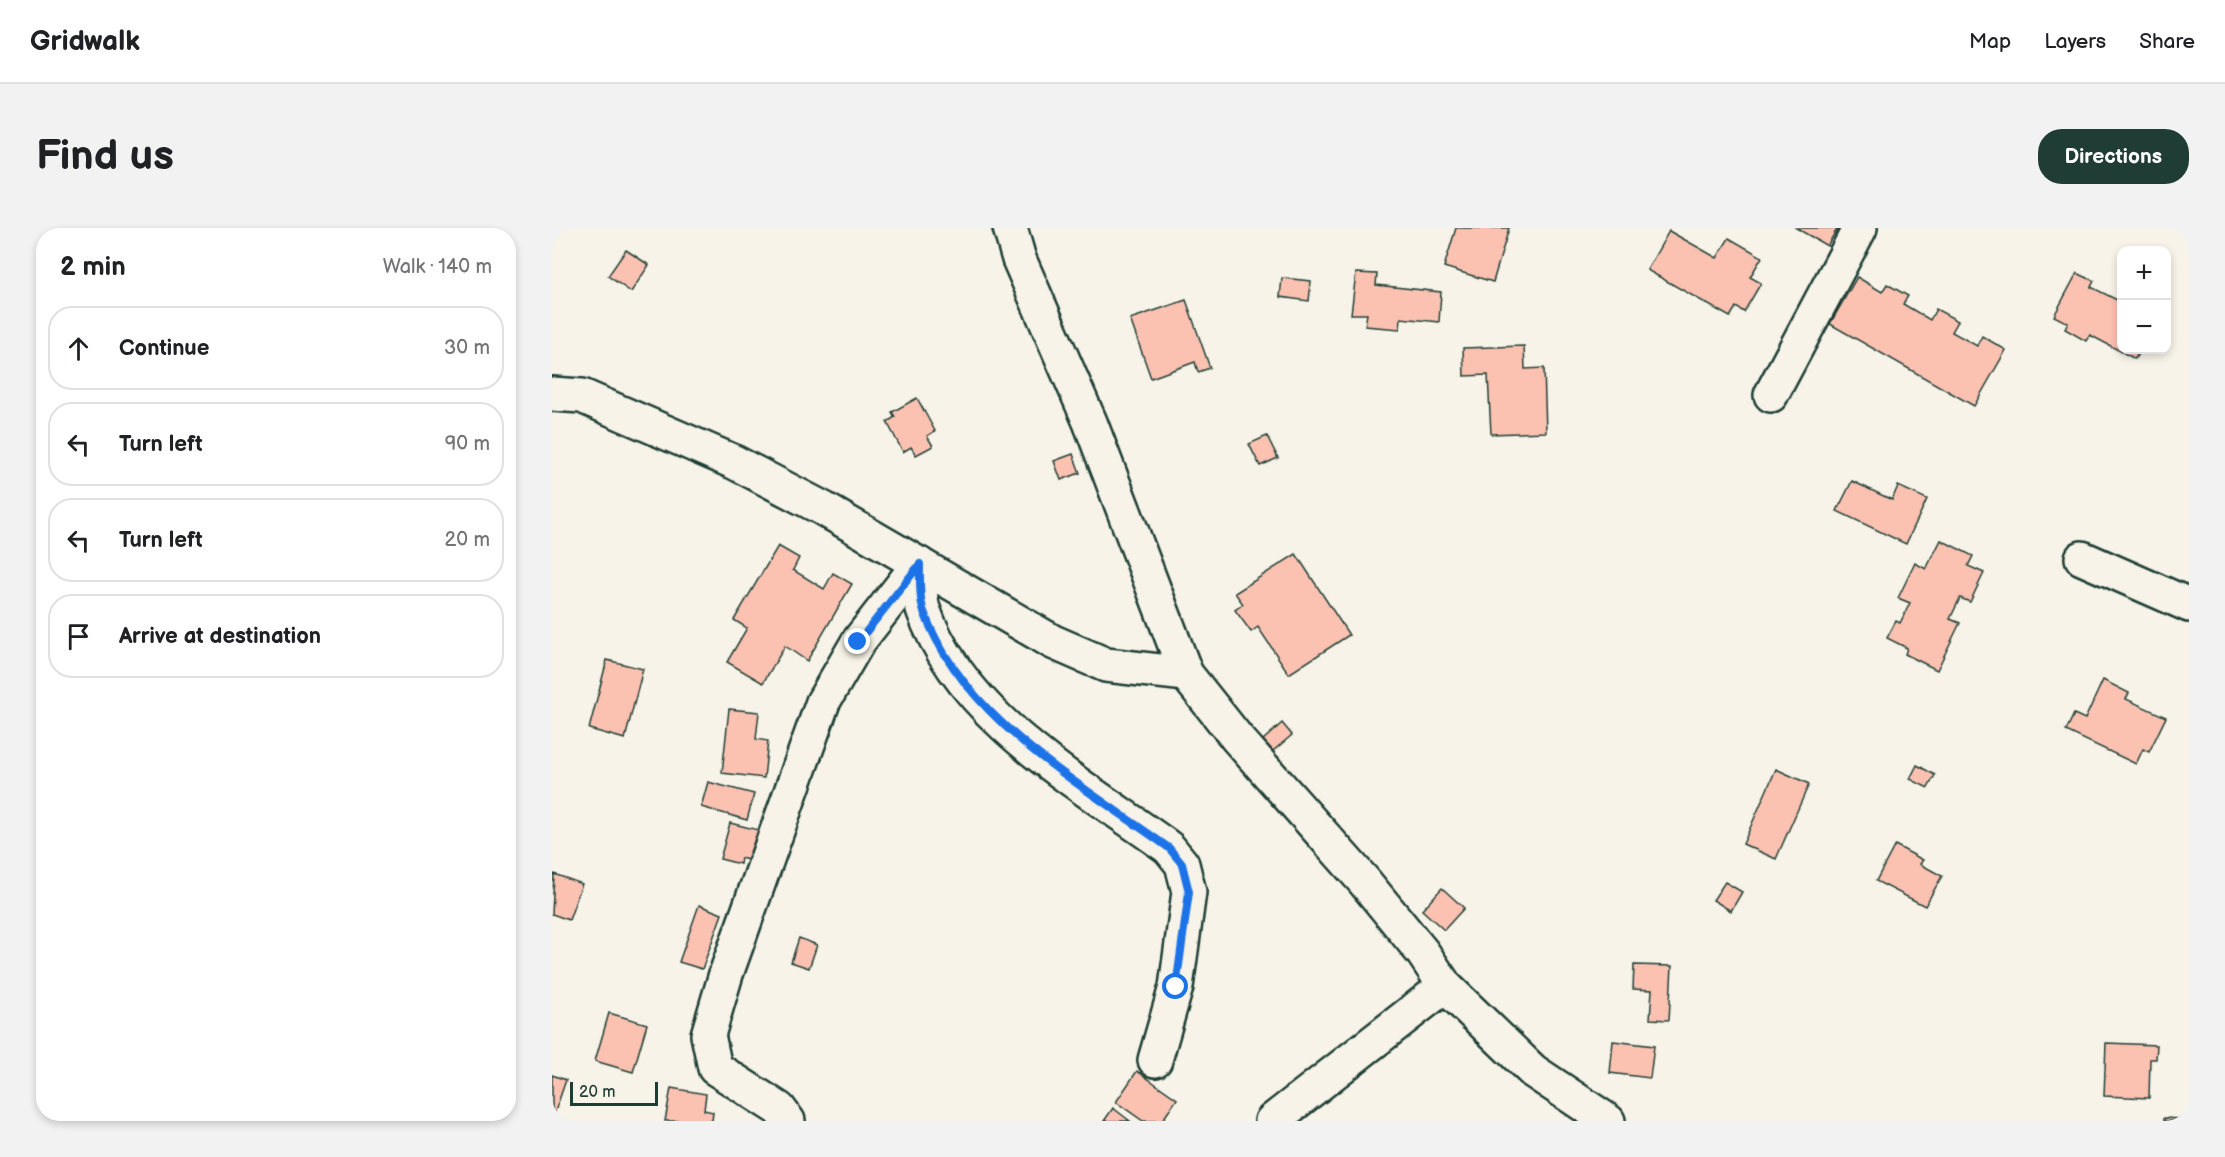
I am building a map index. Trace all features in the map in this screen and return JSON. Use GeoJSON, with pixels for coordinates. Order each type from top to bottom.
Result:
{"type":"FeatureCollection","features":[{"type":"Feature","properties":{"kind":"street"},"geometry":{"type":"LineString","coordinates":[[1010,228],[1019,259],[1090,422],[1186,674],[1237,738],[1364,881],[1423,953],[1445,986],[1533,1071],[1608,1121]]}},
{"type":"Feature","properties":{"kind":"street"},"geometry":{"type":"LineString","coordinates":[[1771,395],[1860,228]]}},
{"type":"Feature","properties":{"kind":"street"},"geometry":{"type":"LineString","coordinates":[[552,394],[582,396],[734,462],[824,509],[1053,642],[1106,665],[1186,674]]}},
{"type":"Feature","properties":{"kind":"street"},"geometry":{"type":"LineString","coordinates":[[2082,558],[2189,605]]}},
{"type":"Feature","properties":{"kind":"street"},"geometry":{"type":"LineString","coordinates":[[920,564],[922,608],[941,647],[970,692],[1026,744],[1169,848],[1182,864],[1189,892],[1176,987],[1155,1060]]}},
{"type":"Feature","properties":{"kind":"street"},"geometry":{"type":"LineString","coordinates":[[788,1121],[779,1109],[715,1068],[708,1035],[726,974],[823,702],[858,642],[920,564]]}},
{"type":"Feature","properties":{"kind":"street"},"geometry":{"type":"LineString","coordinates":[[1272,1121],[1445,986]]}},
{"type":"Feature","properties":{"kind":"building"},"geometry":{"type":"Polygon","coordinates":[[[1456,228],[1509,228],[1493,282],[1444,267],[1456,228]]]}},
{"type":"Feature","properties":{"kind":"building"},"geometry":{"type":"Polygon","coordinates":[[[1796,228],[1838,228],[1827,246],[1796,228]]]}},
{"type":"Feature","properties":{"kind":"building"},"geometry":{"type":"Polygon","coordinates":[[[1669,231],[1717,258],[1729,238],[1762,257],[1750,277],[1761,283],[1744,312],[1736,307],[1730,317],[1647,270],[1669,231]]]}},
{"type":"Feature","properties":{"kind":"building"},"geometry":{"type":"Polygon","coordinates":[[[626,250],[649,265],[631,292],[608,276],[626,250]]]}},
{"type":"Feature","properties":{"kind":"building"},"geometry":{"type":"Polygon","coordinates":[[[1356,273],[1377,274],[1376,285],[1441,292],[1439,322],[1401,318],[1400,329],[1365,326],[1367,314],[1351,314],[1356,273]]]}},
{"type":"Feature","properties":{"kind":"building"},"geometry":{"type":"Polygon","coordinates":[[[2077,273],[2094,281],[2091,287],[2117,300],[2117,349],[2090,335],[2086,341],[2065,329],[2068,323],[2054,316],[2077,273]]]}},
{"type":"Feature","properties":{"kind":"building"},"geometry":{"type":"Polygon","coordinates":[[[1857,277],[1882,292],[1887,284],[1908,296],[1903,304],[1930,320],[1936,309],[1958,321],[1952,332],[1977,346],[1982,336],[2006,350],[1974,406],[1830,324],[1857,277]]]}},
{"type":"Feature","properties":{"kind":"building"},"geometry":{"type":"Polygon","coordinates":[[[1282,278],[1311,281],[1309,301],[1280,297],[1282,278]]]}},
{"type":"Feature","properties":{"kind":"building"},"geometry":{"type":"Polygon","coordinates":[[[1186,300],[1210,368],[1198,372],[1195,362],[1151,378],[1130,319],[1186,300]]]}},
{"type":"Feature","properties":{"kind":"building"},"geometry":{"type":"Polygon","coordinates":[[[1524,346],[1525,369],[1544,368],[1546,432],[1491,434],[1488,375],[1464,376],[1463,348],[1524,346]]]}},
{"type":"Feature","properties":{"kind":"building"},"geometry":{"type":"Polygon","coordinates":[[[2126,354],[2138,354],[2135,359],[2126,354]]]}},
{"type":"Feature","properties":{"kind":"building"},"geometry":{"type":"Polygon","coordinates":[[[917,398],[935,431],[927,436],[933,446],[916,455],[911,447],[903,452],[887,422],[895,417],[892,412],[917,398]]]}},
{"type":"Feature","properties":{"kind":"building"},"geometry":{"type":"Polygon","coordinates":[[[1267,436],[1278,458],[1260,466],[1249,444],[1267,436]]]}},
{"type":"Feature","properties":{"kind":"building"},"geometry":{"type":"Polygon","coordinates":[[[1073,454],[1080,473],[1061,480],[1054,461],[1073,454]]]}},
{"type":"Feature","properties":{"kind":"building"},"geometry":{"type":"Polygon","coordinates":[[[1852,481],[1892,500],[1898,486],[1927,499],[1906,544],[1837,511],[1852,481]]]}},
{"type":"Feature","properties":{"kind":"building"},"geometry":{"type":"Polygon","coordinates":[[[1941,540],[1973,556],[1968,566],[1984,573],[1970,602],[1960,598],[1950,619],[1960,623],[1937,670],[1905,654],[1907,648],[1887,638],[1896,621],[1900,623],[1910,603],[1898,598],[1915,563],[1926,569],[1941,540]]]}},
{"type":"Feature","properties":{"kind":"building"},"geometry":{"type":"Polygon","coordinates":[[[778,546],[799,558],[793,570],[824,589],[833,573],[852,584],[807,661],[785,646],[763,683],[727,662],[747,628],[734,620],[778,546]]]}},
{"type":"Feature","properties":{"kind":"building"},"geometry":{"type":"Polygon","coordinates":[[[1296,554],[1349,635],[1289,674],[1258,627],[1251,632],[1235,610],[1243,604],[1235,593],[1296,554]]]}},
{"type":"Feature","properties":{"kind":"building"},"geometry":{"type":"Polygon","coordinates":[[[607,660],[643,669],[625,739],[589,729],[607,660]]]}},
{"type":"Feature","properties":{"kind":"building"},"geometry":{"type":"Polygon","coordinates":[[[2103,680],[2129,693],[2126,699],[2166,717],[2149,752],[2143,749],[2136,764],[2066,731],[2074,714],[2085,719],[2103,680]]]}},
{"type":"Feature","properties":{"kind":"building"},"geometry":{"type":"Polygon","coordinates":[[[729,709],[759,712],[756,739],[768,741],[764,778],[722,773],[729,709]]]}},
{"type":"Feature","properties":{"kind":"building"},"geometry":{"type":"Polygon","coordinates":[[[1282,723],[1292,735],[1273,751],[1263,740],[1282,723]]]}},
{"type":"Feature","properties":{"kind":"building"},"geometry":{"type":"Polygon","coordinates":[[[1917,765],[1935,775],[1928,788],[1910,779],[1917,765]]]}},
{"type":"Feature","properties":{"kind":"building"},"geometry":{"type":"Polygon","coordinates":[[[1776,769],[1809,784],[1776,859],[1743,844],[1776,769]]]}},
{"type":"Feature","properties":{"kind":"building"},"geometry":{"type":"Polygon","coordinates":[[[708,782],[754,794],[747,820],[701,807],[708,782]]]}},
{"type":"Feature","properties":{"kind":"building"},"geometry":{"type":"Polygon","coordinates":[[[730,823],[762,831],[754,862],[741,858],[740,864],[720,859],[730,823]]]}},
{"type":"Feature","properties":{"kind":"building"},"geometry":{"type":"Polygon","coordinates":[[[1895,845],[1923,860],[1920,864],[1942,876],[1925,906],[1876,881],[1895,845]]]}},
{"type":"Feature","properties":{"kind":"building"},"geometry":{"type":"Polygon","coordinates":[[[554,874],[582,884],[569,920],[552,914],[554,874]]]}},
{"type":"Feature","properties":{"kind":"building"},"geometry":{"type":"Polygon","coordinates":[[[1725,882],[1742,892],[1731,911],[1713,900],[1725,882]]]}},
{"type":"Feature","properties":{"kind":"building"},"geometry":{"type":"Polygon","coordinates":[[[1442,888],[1464,908],[1444,930],[1422,910],[1442,888]]]}},
{"type":"Feature","properties":{"kind":"building"},"geometry":{"type":"Polygon","coordinates":[[[699,905],[722,914],[702,969],[679,962],[699,905]]]}},
{"type":"Feature","properties":{"kind":"building"},"geometry":{"type":"Polygon","coordinates":[[[799,938],[817,945],[809,968],[791,962],[799,938]]]}},
{"type":"Feature","properties":{"kind":"building"},"geometry":{"type":"Polygon","coordinates":[[[1634,965],[1672,966],[1669,1020],[1650,1019],[1652,990],[1633,989],[1634,965]]]}},
{"type":"Feature","properties":{"kind":"building"},"geometry":{"type":"Polygon","coordinates":[[[609,1013],[647,1024],[633,1072],[595,1061],[609,1013]]]}},
{"type":"Feature","properties":{"kind":"building"},"geometry":{"type":"Polygon","coordinates":[[[1613,1041],[1654,1046],[1650,1078],[1610,1073],[1613,1041]]]}},
{"type":"Feature","properties":{"kind":"building"},"geometry":{"type":"Polygon","coordinates":[[[2106,1043],[2157,1045],[2156,1059],[2150,1059],[2149,1098],[2104,1096],[2106,1043]]]}},
{"type":"Feature","properties":{"kind":"building"},"geometry":{"type":"Polygon","coordinates":[[[1137,1071],[1177,1099],[1162,1121],[1143,1121],[1116,1102],[1137,1071]]]}},
{"type":"Feature","properties":{"kind":"building"},"geometry":{"type":"Polygon","coordinates":[[[552,1075],[566,1080],[552,1120],[552,1075]]]}},
{"type":"Feature","properties":{"kind":"building"},"geometry":{"type":"Polygon","coordinates":[[[671,1088],[706,1094],[704,1110],[713,1112],[712,1121],[665,1121],[671,1088]]]}},
{"type":"Feature","properties":{"kind":"building"},"geometry":{"type":"Polygon","coordinates":[[[1113,1108],[1130,1121],[1104,1121],[1113,1108]]]}},
{"type":"Feature","properties":{"kind":"building"},"geometry":{"type":"Polygon","coordinates":[[[2164,1118],[2181,1119],[2181,1121],[2164,1121],[2164,1118]]]}},
{"type":"Feature","properties":{"kind":"route"},"geometry":{"type":"LineString","coordinates":[[858,642],[920,564],[922,608],[941,647],[970,692],[1026,744],[1169,848],[1182,864],[1189,892],[1176,987]]}}]}
